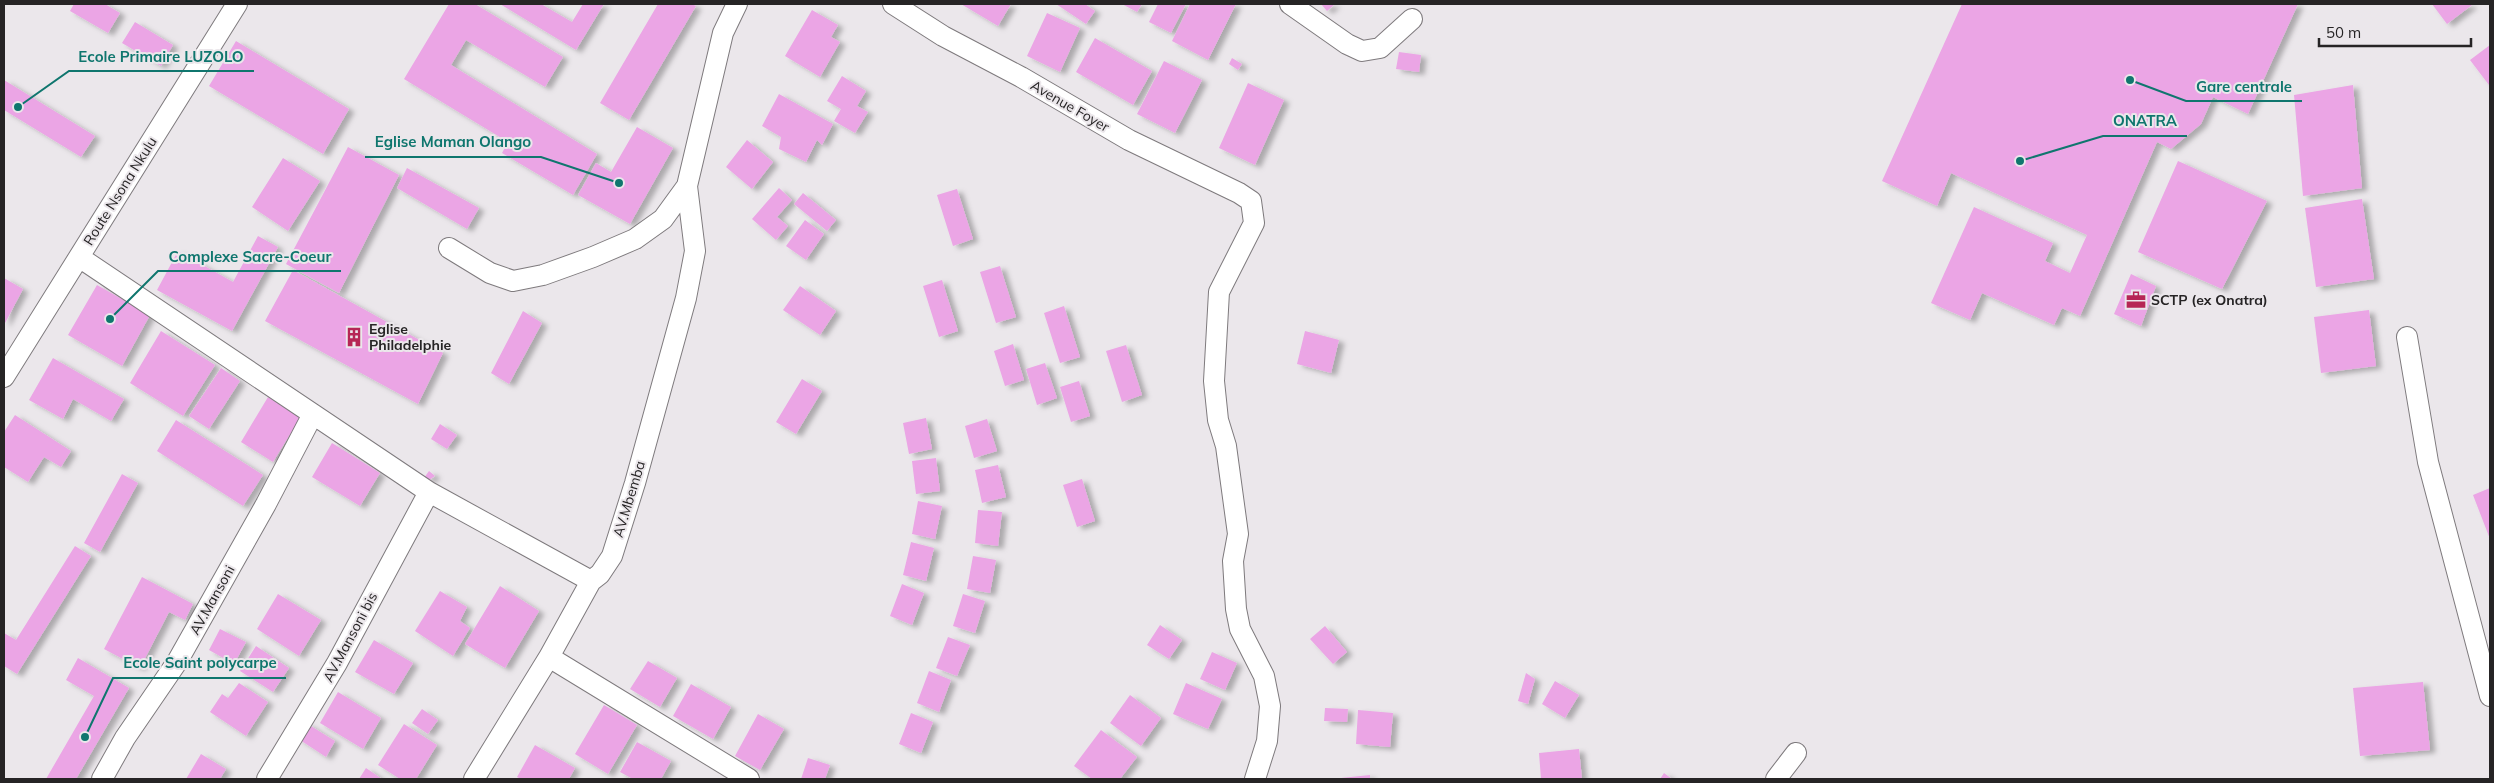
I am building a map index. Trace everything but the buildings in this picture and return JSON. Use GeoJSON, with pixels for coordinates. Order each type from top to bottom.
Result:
{"type":"FeatureCollection","features":[{"type":"Feature","properties":{"kind":"street","name":"Route Nsona Nkulu"},"geometry":{"type":"LineString","coordinates":[[4,378],[237,4]]}},
{"type":"Feature","properties":{"kind":"street"},"geometry":{"type":"LineString","coordinates":[[449,248],[490,274],[513,281],[543,275],[635,239],[663,219],[687,186],[723,33],[737,4]]}},
{"type":"Feature","properties":{"kind":"street","name":"Avenue Foyer"},"geometry":{"type":"LineString","coordinates":[[893,4],[943,36],[1021,77],[1129,140],[1239,193],[1251,202],[1254,223],[1219,292],[1214,380],[1218,420],[1226,446],[1238,534],[1233,569],[1236,609],[1240,629],[1264,676],[1270,706],[1268,735],[1255,779]]}},
{"type":"Feature","properties":{"kind":"street"},"geometry":{"type":"LineString","coordinates":[[1290,4],[1347,44],[1362,51],[1380,48],[1412,19]]}},
{"type":"Feature","properties":{"kind":"street","name":"AV.Mbemba"},"geometry":{"type":"LineString","coordinates":[[474,779],[548,657],[591,581],[600,574],[612,556],[635,483],[686,298],[694,251],[687,186]]}},
{"type":"Feature","properties":{"kind":"street"},"geometry":{"type":"LineString","coordinates":[[78,257],[429,492],[591,581]]}},
{"type":"Feature","properties":{"kind":"street"},"geometry":{"type":"LineString","coordinates":[[2407,337],[2428,462],[2490,696]]}},
{"type":"Feature","properties":{"kind":"street","name":"AV.Mansoni"},"geometry":{"type":"LineString","coordinates":[[102,779],[125,738],[177,662],[313,414]]}},
{"type":"Feature","properties":{"kind":"street","name":"AV.Mansoni bis"},"geometry":{"type":"LineString","coordinates":[[267,779],[337,663],[429,492]]}},
{"type":"Feature","properties":{"kind":"street"},"geometry":{"type":"LineString","coordinates":[[548,657],[749,779]]}},
{"type":"Feature","properties":{"kind":"street"},"geometry":{"type":"LineString","coordinates":[[1776,779],[1796,753]]}},
{"type":"Feature","properties":{"kind":"place","name":"Gare centrale"},"geometry":{"type":"Point","coordinates":[2130,80]}},
{"type":"Feature","properties":{"kind":"place","name":"Ecole Primaire LUZOLO"},"geometry":{"type":"Point","coordinates":[18,107]}},
{"type":"Feature","properties":{"kind":"place","name":"ONATRA"},"geometry":{"type":"Point","coordinates":[2020,161]}},
{"type":"Feature","properties":{"kind":"place","name":"Eglise Maman Olango"},"geometry":{"type":"Point","coordinates":[619,183]}},
{"type":"Feature","properties":{"kind":"place","name":"SCTP (ex Onatra)"},"geometry":{"type":"Point","coordinates":[2136,300]}},
{"type":"Feature","properties":{"kind":"place","name":"Complexe Sacre-Coeur"},"geometry":{"type":"Point","coordinates":[110,319]}},
{"type":"Feature","properties":{"kind":"place","name":"Eglise Philadelphie"},"geometry":{"type":"Point","coordinates":[354,337]}},
{"type":"Feature","properties":{"kind":"place","name":"Ecole Saint polycarpe"},"geometry":{"type":"Point","coordinates":[85,737]}}]}
